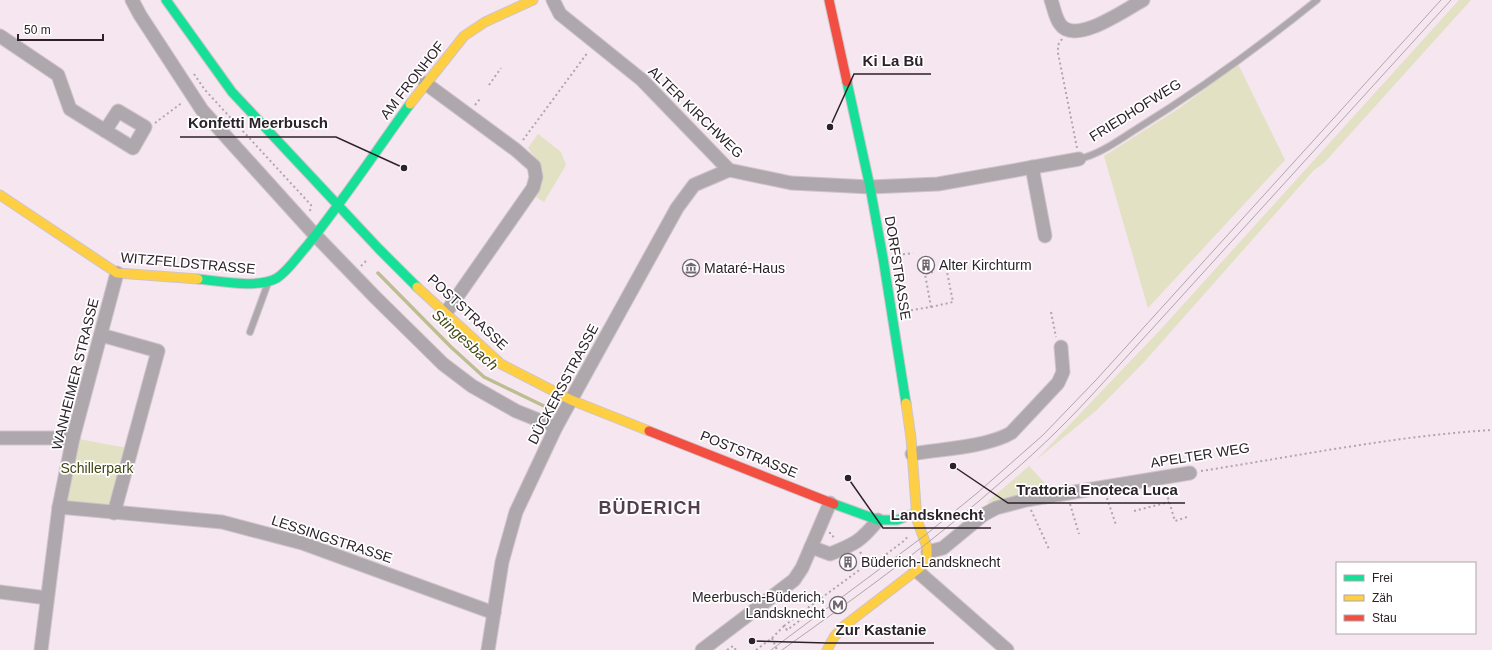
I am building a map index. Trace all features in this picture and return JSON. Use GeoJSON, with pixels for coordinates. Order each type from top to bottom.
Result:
{"type":"FeatureCollection","features":[{"type":"Feature","properties":{"kind":"street"},"geometry":{"type":"LineString","coordinates":[[132,0],[140,15],[202,110],[353,274],[443,364],[472,386],[516,411],[556,427]]}},
{"type":"Feature","properties":{"kind":"street","name":"POSTSTRASSE"},"geometry":{"type":"LineString","coordinates":[[166,0],[232,92],[379,249],[445,314],[500,364],[571,400],[830,503],[878,520],[897,520],[917,516]]}},
{"type":"Feature","properties":{"kind":"street","name":"AM FRONHOF"},"geometry":{"type":"LineString","coordinates":[[336,204],[425,83],[464,36],[509,4],[533,0]]}},
{"type":"Feature","properties":{"kind":"street","name":"ALTER KIRCHWEG"},"geometry":{"type":"LineString","coordinates":[[553,0],[560,14],[596,41],[642,80],[729,170],[791,183],[870,187]]}},
{"type":"Feature","properties":{"kind":"street","name":"DORFSTRASSE"},"geometry":{"type":"LineString","coordinates":[[829,0],[870,187],[892,314],[912,454],[917,516],[927,547]]}},
{"type":"Feature","properties":{"kind":"street"},"geometry":{"type":"LineString","coordinates":[[1052,0],[1060,24],[1068,30],[1077,32],[1087,29],[1143,0]]}},
{"type":"Feature","properties":{"kind":"street"},"geometry":{"type":"LineString","coordinates":[[0,36],[58,75],[70,109],[105,131],[133,148],[145,127],[118,110],[105,131]]}},
{"type":"Feature","properties":{"kind":"street"},"geometry":{"type":"LineString","coordinates":[[425,83],[516,150],[534,166],[536,177],[533,188],[445,314]]}},
{"type":"Feature","properties":{"kind":"street","name":"FRIEDHOFWEG"},"geometry":{"type":"LineString","coordinates":[[870,187],[938,184],[1079,159]]}},
{"type":"Feature","properties":{"kind":"street"},"geometry":{"type":"LineString","coordinates":[[1032,167],[1044,236]]}},
{"type":"Feature","properties":{"kind":"street","name":"DÜCKERSSTRASSE"},"geometry":{"type":"LineString","coordinates":[[488,650],[502,562],[516,512],[556,427],[677,208],[694,185],[729,170]]}},
{"type":"Feature","properties":{"kind":"street","name":"WITZFELDSTRASSE"},"geometry":{"type":"LineString","coordinates":[[0,195],[117,274],[251,283],[268,282],[277,278],[288,268],[311,230],[336,204]]}},
{"type":"Feature","properties":{"kind":"street","name":"WANHEIMER STRASSE"},"geometry":{"type":"LineString","coordinates":[[41,650],[59,508],[73,438],[117,274]]}},
{"type":"Feature","properties":{"kind":"street"},"geometry":{"type":"LineString","coordinates":[[101,335],[158,351],[114,513]]}},
{"type":"Feature","properties":{"kind":"street"},"geometry":{"type":"LineString","coordinates":[[912,454],[988,442],[1011,433],[1058,383],[1063,372],[1061,347]]}},
{"type":"Feature","properties":{"kind":"street"},"geometry":{"type":"LineString","coordinates":[[0,438],[73,438]]}},
{"type":"Feature","properties":{"kind":"street","name":"APELTER WEG"},"geometry":{"type":"LineString","coordinates":[[927,547],[943,548],[989,511],[1026,500],[1190,473]]}},
{"type":"Feature","properties":{"kind":"street"},"geometry":{"type":"LineString","coordinates":[[702,650],[794,580],[802,568],[830,503]]}},
{"type":"Feature","properties":{"kind":"street","name":"LESSINGSTRASSE"},"geometry":{"type":"LineString","coordinates":[[59,508],[222,522],[288,540],[494,613]]}},
{"type":"Feature","properties":{"kind":"street"},"geometry":{"type":"LineString","coordinates":[[811,547],[830,554],[854,545],[865,537],[878,520]]}},
{"type":"Feature","properties":{"kind":"street"},"geometry":{"type":"LineString","coordinates":[[826,650],[834,637],[844,626],[926,562],[927,547]]}},
{"type":"Feature","properties":{"kind":"street"},"geometry":{"type":"LineString","coordinates":[[916,570],[1007,650]]}},
{"type":"Feature","properties":{"kind":"street"},"geometry":{"type":"LineString","coordinates":[[0,592],[47,598]]}},
{"type":"Feature","properties":{"kind":"lane","name":"FRIEDHOFWEG"},"geometry":{"type":"LineString","coordinates":[[1079,159],[1097,153],[1178,103],[1281,29],[1317,0]]}},
{"type":"Feature","properties":{"kind":"lane"},"geometry":{"type":"LineString","coordinates":[[250,332],[267,289],[268,282]]}},
{"type":"Feature","properties":{"kind":"path"},"geometry":{"type":"LineString","coordinates":[[1068,30],[1058,45],[1058,53],[1079,159]]}},
{"type":"Feature","properties":{"kind":"path"},"geometry":{"type":"LineString","coordinates":[[516,150],[596,41]]}},
{"type":"Feature","properties":{"kind":"path"},"geometry":{"type":"LineString","coordinates":[[489,85],[502,68]]}},
{"type":"Feature","properties":{"kind":"path"},"geometry":{"type":"LineString","coordinates":[[193,72],[205,90],[311,205],[311,230]]}},
{"type":"Feature","properties":{"kind":"path"},"geometry":{"type":"LineString","coordinates":[[145,127],[156,122],[192,95]]}},
{"type":"Feature","properties":{"kind":"path"},"geometry":{"type":"LineString","coordinates":[[353,274],[379,249]]}},
{"type":"Feature","properties":{"kind":"path"},"geometry":{"type":"LineString","coordinates":[[892,314],[953,302],[945,262]]}},
{"type":"Feature","properties":{"kind":"path"},"geometry":{"type":"LineString","coordinates":[[931,307],[925,274],[933,272]]}},
{"type":"Feature","properties":{"kind":"path"},"geometry":{"type":"LineString","coordinates":[[1051,312],[1055,334],[1061,347]]}},
{"type":"Feature","properties":{"kind":"path","name":"APELTER WEG"},"geometry":{"type":"LineString","coordinates":[[1190,473],[1402,439],[1449,433],[1492,430]]}},
{"type":"Feature","properties":{"kind":"path"},"geometry":{"type":"LineString","coordinates":[[1161,478],[1175,521],[1187,517]]}},
{"type":"Feature","properties":{"kind":"path"},"geometry":{"type":"LineString","coordinates":[[1103,487],[1116,525]]}},
{"type":"Feature","properties":{"kind":"path"},"geometry":{"type":"LineString","coordinates":[[1066,494],[1079,534]]}},
{"type":"Feature","properties":{"kind":"path"},"geometry":{"type":"LineString","coordinates":[[1026,500],[1049,549]]}},
{"type":"Feature","properties":{"kind":"path"},"geometry":{"type":"LineString","coordinates":[[1134,511],[1169,502]]}},
{"type":"Feature","properties":{"kind":"path"},"geometry":{"type":"LineString","coordinates":[[881,561],[880,559],[905,540],[917,516]]}},
{"type":"Feature","properties":{"kind":"path"},"geometry":{"type":"LineString","coordinates":[[756,650],[772,638],[784,626],[869,563],[872,568]]}},
{"type":"Feature","properties":{"kind":"path"},"geometry":{"type":"LineString","coordinates":[[794,580],[813,604]]}},
{"type":"Feature","properties":{"kind":"path"},"geometry":{"type":"LineString","coordinates":[[784,626],[787,630],[810,612]]}},
{"type":"Feature","properties":{"kind":"path"},"geometry":{"type":"LineString","coordinates":[[772,638],[777,650]]}},
{"type":"Feature","properties":{"kind":"path"},"geometry":{"type":"LineString","coordinates":[[727,650],[733,646],[736,650]]}},
{"type":"Feature","properties":{"kind":"green space"},"geometry":{"type":"Polygon","coordinates":[[[1459,0],[1471,0],[1324,163],[1314,170],[1145,361],[1098,409],[1035,461],[1162,328],[1459,0]]]}},
{"type":"Feature","properties":{"kind":"green space"},"geometry":{"type":"Polygon","coordinates":[[[1238,64],[1285,160],[1148,308],[1104,156],[1181,107],[1238,64]]]}},
{"type":"Feature","properties":{"kind":"green space"},"geometry":{"type":"Polygon","coordinates":[[[538,134],[561,152],[566,165],[544,202],[536,197],[542,183],[542,171],[528,148],[538,134]]]}},
{"type":"Feature","properties":{"kind":"green space","name":"Schillerpark"},"geometry":{"type":"Polygon","coordinates":[[[79,439],[127,448],[111,508],[66,503],[79,439]]]}},
{"type":"Feature","properties":{"kind":"green space"},"geometry":{"type":"Polygon","coordinates":[[[1029,466],[1052,491],[1044,492],[1041,487],[1032,489],[1032,495],[986,503],[1029,466]]]}},
{"type":"Feature","properties":{"kind":"waterway","name":"Stingesbach"},"geometry":{"type":"LineString","coordinates":[[378,273],[451,347],[484,377],[548,408]]}},
{"type":"Feature","properties":{"kind":"tram line"},"geometry":{"type":"LineString","coordinates":[[771,650],[924,536],[976,494],[1043,435],[1096,380],[1441,0]]}},
{"type":"Feature","properties":{"kind":"tram line"},"geometry":{"type":"LineString","coordinates":[[782,650],[869,587],[954,522],[1056,432],[1101,385],[1451,0]]}},
{"type":"Feature","properties":{"kind":"traffic: fast"},"geometry":{"type":"LineString","coordinates":[[166,0],[232,92],[379,249],[417,287]]}},
{"type":"Feature","properties":{"kind":"traffic: fast"},"geometry":{"type":"LineString","coordinates":[[847,82],[870,187],[906,403]]}},
{"type":"Feature","properties":{"kind":"traffic: fast"},"geometry":{"type":"LineString","coordinates":[[198,279],[249,284],[269,281],[281,275],[289,268],[333,212],[410,104]]}},
{"type":"Feature","properties":{"kind":"traffic: fast"},"geometry":{"type":"LineString","coordinates":[[834,504],[878,520],[897,520],[916,513]]}},
{"type":"Feature","properties":{"kind":"traffic: slow"},"geometry":{"type":"LineString","coordinates":[[410,104],[464,36],[485,22],[533,0]]}},
{"type":"Feature","properties":{"kind":"traffic: slow"},"geometry":{"type":"LineString","coordinates":[[0,195],[117,273],[198,279]]}},
{"type":"Feature","properties":{"kind":"traffic: slow"},"geometry":{"type":"LineString","coordinates":[[417,287],[501,364],[571,400],[649,431]]}},
{"type":"Feature","properties":{"kind":"traffic: slow"},"geometry":{"type":"LineString","coordinates":[[827,650],[834,637],[844,626],[922,566],[927,558],[927,547],[917,520],[911,438],[906,403]]}},
{"type":"Feature","properties":{"kind":"traffic: jam"},"geometry":{"type":"LineString","coordinates":[[829,0],[847,82]]}},
{"type":"Feature","properties":{"kind":"traffic: jam"},"geometry":{"type":"LineString","coordinates":[[649,431],[834,504]]}},
{"type":"Feature","properties":{"kind":"place","name":"Ki La Bü"},"geometry":{"type":"Point","coordinates":[830,127]}},
{"type":"Feature","properties":{"kind":"place","name":"Konfetti Meerbusch"},"geometry":{"type":"Point","coordinates":[404,168]}},
{"type":"Feature","properties":{"kind":"place","name":"Alter Kirchturm"},"geometry":{"type":"Point","coordinates":[926,265]}},
{"type":"Feature","properties":{"kind":"place","name":"Mataré-Haus"},"geometry":{"type":"Point","coordinates":[691,268]}},
{"type":"Feature","properties":{"kind":"place","name":"Trattoria Enoteca Luca"},"geometry":{"type":"Point","coordinates":[953,466]}},
{"type":"Feature","properties":{"kind":"place","name":"Landsknecht"},"geometry":{"type":"Point","coordinates":[848,478]}},
{"type":"Feature","properties":{"kind":"place","name":"Büderich-Landsknecht"},"geometry":{"type":"Point","coordinates":[848,562]}},
{"type":"Feature","properties":{"kind":"place","name":"Meerbusch-Büderich, Landsknecht"},"geometry":{"type":"Point","coordinates":[838,605]}},
{"type":"Feature","properties":{"kind":"place","name":"Zur Kastanie"},"geometry":{"type":"Point","coordinates":[752,641]}},
{"type":"Feature","properties":{"kind":"district","name":"BÜDERICH"},"geometry":{"type":"Point","coordinates":[650,508]}}]}
